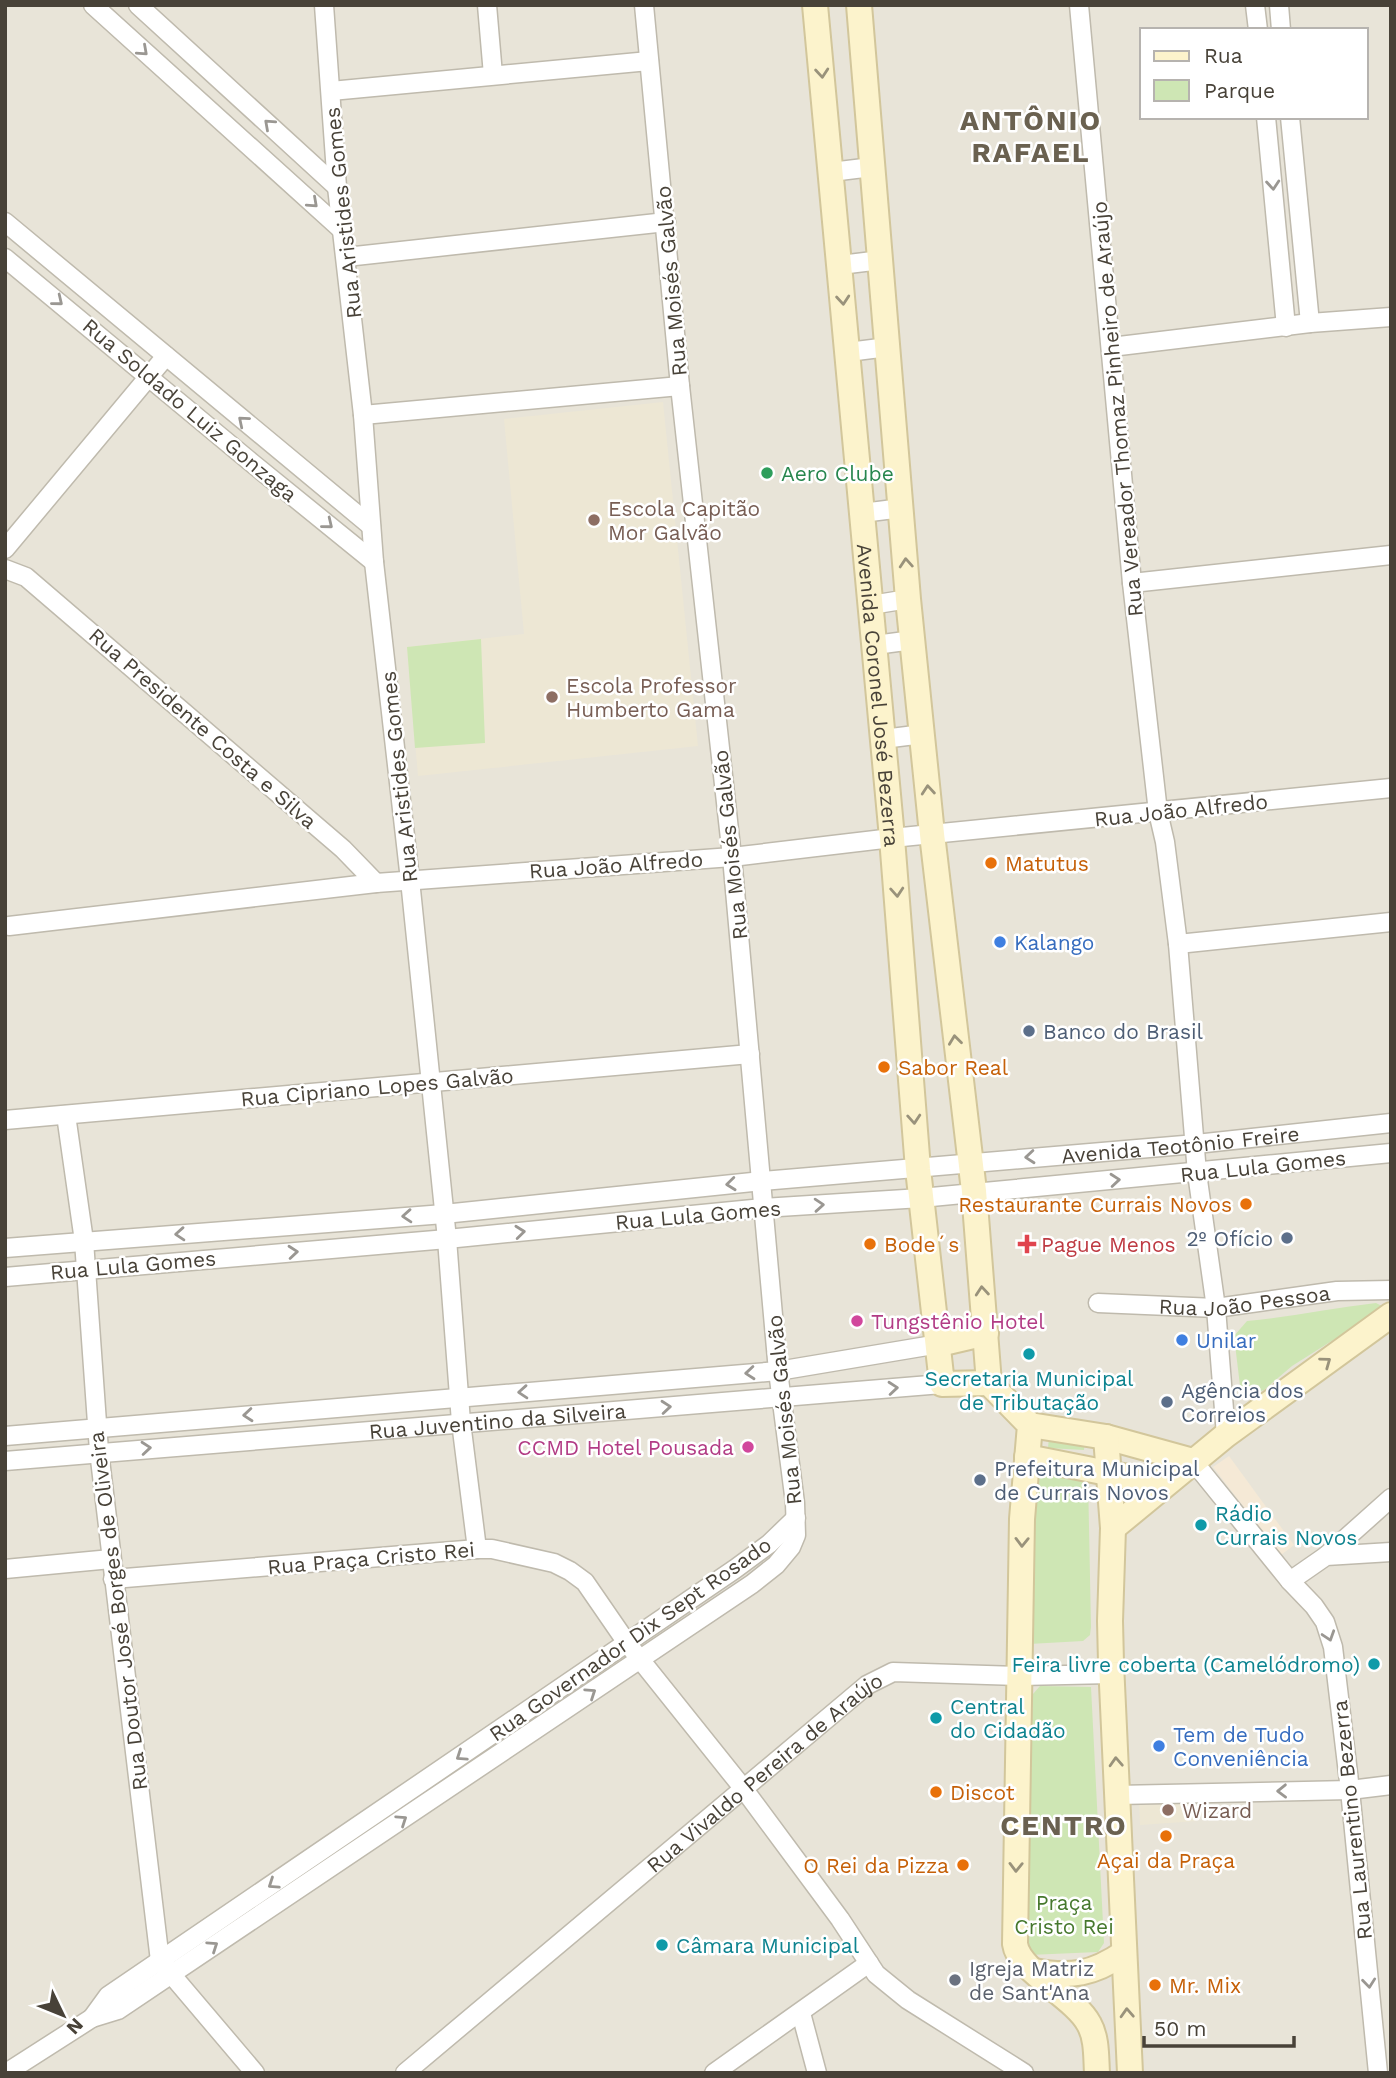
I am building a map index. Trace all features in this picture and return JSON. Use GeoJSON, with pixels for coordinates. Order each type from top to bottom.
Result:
{"type":"FeatureCollection","features":[{"type":"Feature","properties":{"kind":"street"},"geometry":{"type":"LineString","coordinates":[[93,5],[342,230]]}},
{"type":"Feature","properties":{"kind":"street"},"geometry":{"type":"LineString","coordinates":[[138,5],[337,187]]}},
{"type":"Feature","properties":{"kind":"street","name":"Rua Aristides Gomes"},"geometry":{"type":"LineString","coordinates":[[324,5],[337,187],[363,415],[374,562],[410,880],[447,1239],[461,1422],[477,1549]]}},
{"type":"Feature","properties":{"kind":"street"},"geometry":{"type":"LineString","coordinates":[[487,5],[493,75]]}},
{"type":"Feature","properties":{"kind":"street","name":"Rua Moisés Galvão"},"geometry":{"type":"LineString","coordinates":[[643,5],[680,386],[732,857],[778,1371],[796,1518]]}},
{"type":"Feature","properties":{"kind":"street","name":"Avenida Coronel José Bezerra"},"geometry":{"type":"LineString","coordinates":[[815,5],[875,645],[918,1169],[942,1384]]}},
{"type":"Feature","properties":{"kind":"street","name":"Avenida Coronel José Bezerra"},"geometry":{"type":"LineString","coordinates":[[859,5],[908,599],[932,834],[974,1191],[989,1383]]}},
{"type":"Feature","properties":{"kind":"street","name":"Rua Vereador Thomaz Pinheiro de Araújo"},"geometry":{"type":"LineString","coordinates":[[1079,5],[1132,583],[1158,812],[1165,842],[1178,944],[1197,1173],[1216,1308],[1226,1435]]}},
{"type":"Feature","properties":{"kind":"street"},"geometry":{"type":"LineString","coordinates":[[1255,5],[1258,28]]}},
{"type":"Feature","properties":{"kind":"street"},"geometry":{"type":"LineString","coordinates":[[1279,5],[1281,28]]}},
{"type":"Feature","properties":{"kind":"street"},"geometry":{"type":"LineString","coordinates":[[168,73],[188,50]]}},
{"type":"Feature","properties":{"kind":"street"},"geometry":{"type":"LineString","coordinates":[[331,91],[649,61]]}},
{"type":"Feature","properties":{"kind":"street"},"geometry":{"type":"LineString","coordinates":[[1266,119],[1286,327]]}},
{"type":"Feature","properties":{"kind":"street"},"geometry":{"type":"LineString","coordinates":[[1290,119],[1310,323]]}},
{"type":"Feature","properties":{"kind":"street"},"geometry":{"type":"LineString","coordinates":[[831,172],[872,167]]}},
{"type":"Feature","properties":{"kind":"street","name":"Rua Soldado Luiz Gonzaga"},"geometry":{"type":"LineString","coordinates":[[5,222],[371,526]]}},
{"type":"Feature","properties":{"kind":"street"},"geometry":{"type":"LineString","coordinates":[[346,257],[666,222]]}},
{"type":"Feature","properties":{"kind":"street"},"geometry":{"type":"LineString","coordinates":[[6,259],[24,237]]}},
{"type":"Feature","properties":{"kind":"street","name":"Rua Soldado Luiz Gonzaga"},"geometry":{"type":"LineString","coordinates":[[6,259],[374,562]]}},
{"type":"Feature","properties":{"kind":"street"},"geometry":{"type":"LineString","coordinates":[[840,265],[881,260]]}},
{"type":"Feature","properties":{"kind":"street"},"geometry":{"type":"LineString","coordinates":[[1111,347],[1310,323],[1391,317]]}},
{"type":"Feature","properties":{"kind":"street"},"geometry":{"type":"LineString","coordinates":[[848,352],[888,346]]}},
{"type":"Feature","properties":{"kind":"street"},"geometry":{"type":"LineString","coordinates":[[6,545],[166,356]]}},
{"type":"Feature","properties":{"kind":"street"},"geometry":{"type":"LineString","coordinates":[[363,415],[680,386]]}},
{"type":"Feature","properties":{"kind":"street"},"geometry":{"type":"LineString","coordinates":[[252,463],[269,442]]}},
{"type":"Feature","properties":{"kind":"street"},"geometry":{"type":"LineString","coordinates":[[863,513],[902,508]]}},
{"type":"Feature","properties":{"kind":"street","name":"Rua Presidente Costa e Silva"},"geometry":{"type":"LineString","coordinates":[[6,545],[26,577],[343,849],[376,883]]}},
{"type":"Feature","properties":{"kind":"street"},"geometry":{"type":"LineString","coordinates":[[1132,583],[1391,555]]}},
{"type":"Feature","properties":{"kind":"street","name":"Rua Presidente Costa e Silva"},"geometry":{"type":"LineString","coordinates":[[5,569],[26,577]]}},
{"type":"Feature","properties":{"kind":"street"},"geometry":{"type":"LineString","coordinates":[[871,605],[908,599]]}},
{"type":"Feature","properties":{"kind":"street"},"geometry":{"type":"LineString","coordinates":[[875,645],[913,640]]}},
{"type":"Feature","properties":{"kind":"street"},"geometry":{"type":"LineString","coordinates":[[883,739],[923,734]]}},
{"type":"Feature","properties":{"kind":"street","name":"Rua João Alfredo"},"geometry":{"type":"LineString","coordinates":[[9,926],[376,883],[732,857],[892,838],[1391,788]]}},
{"type":"Feature","properties":{"kind":"street"},"geometry":{"type":"LineString","coordinates":[[1178,944],[1391,922]]}},
{"type":"Feature","properties":{"kind":"street","name":"Rua Cipriano Lopes Galvão"},"geometry":{"type":"LineString","coordinates":[[5,1120],[750,1054]]}},
{"type":"Feature","properties":{"kind":"street","name":"Rua Doutor José Borges de Oliveira"},"geometry":{"type":"LineString","coordinates":[[66,1115],[84,1241],[97,1428],[113,1579],[166,1967]]}},
{"type":"Feature","properties":{"kind":"street","name":"Avenida Teotônio Freire"},"geometry":{"type":"LineString","coordinates":[[970,1162],[1196,1144],[1391,1123]]}},
{"type":"Feature","properties":{"kind":"street"},"geometry":{"type":"LineString","coordinates":[[1308,1132],[1311,1161]]}},
{"type":"Feature","properties":{"kind":"street","name":"Rua Lula Gomes"},"geometry":{"type":"LineString","coordinates":[[5,1277],[447,1239],[764,1208],[921,1198],[1391,1153]]}},
{"type":"Feature","properties":{"kind":"street","name":"Rua Lula Gomes"},"geometry":{"type":"LineString","coordinates":[[5,1248],[444,1213],[970,1162]]}},
{"type":"Feature","properties":{"kind":"street"},"geometry":{"type":"LineString","coordinates":[[249,1229],[251,1255]]}},
{"type":"Feature","properties":{"kind":"street","name":"Rua João Pessoa"},"geometry":{"type":"LineString","coordinates":[[1098,1303],[1216,1308],[1337,1291],[1391,1290]]}},
{"type":"Feature","properties":{"kind":"street"},"geometry":{"type":"LineString","coordinates":[[1113,1528],[1226,1435],[1391,1315]]}},
{"type":"Feature","properties":{"kind":"street","name":"Rua Juventino da Silveira"},"geometry":{"type":"LineString","coordinates":[[5,1436],[778,1371],[939,1344],[986,1333]]}},
{"type":"Feature","properties":{"kind":"street"},"geometry":{"type":"LineString","coordinates":[[989,1383],[1030,1425],[1106,1437],[1193,1461]]}},
{"type":"Feature","properties":{"kind":"street","name":"Rua Juventino da Silveira"},"geometry":{"type":"LineString","coordinates":[[5,1461],[461,1422],[942,1384],[989,1383]]}},
{"type":"Feature","properties":{"kind":"street"},"geometry":{"type":"LineString","coordinates":[[606,1386],[607,1412]]}},
{"type":"Feature","properties":{"kind":"street"},"geometry":{"type":"LineString","coordinates":[[279,1412],[281,1437]]}},
{"type":"Feature","properties":{"kind":"street"},"geometry":{"type":"LineString","coordinates":[[1030,1425],[1022,1518],[1015,1944],[1020,1960],[1077,2008],[1089,2024],[1094,2036],[1097,2073]]}},
{"type":"Feature","properties":{"kind":"street"},"geometry":{"type":"LineString","coordinates":[[1106,1437],[1113,1528],[1111,1674],[1130,2073]]}},
{"type":"Feature","properties":{"kind":"street"},"geometry":{"type":"LineString","coordinates":[[1027,1457],[1163,1485]]}},
{"type":"Feature","properties":{"kind":"street","name":"Rua Laurentino Bezerra"},"geometry":{"type":"LineString","coordinates":[[1193,1461],[1290,1581],[1314,1606],[1325,1622],[1333,1647],[1378,2073]]}},
{"type":"Feature","properties":{"kind":"street"},"geometry":{"type":"LineString","coordinates":[[1290,1581],[1326,1556],[1391,1497]]}},
{"type":"Feature","properties":{"kind":"street","name":"Rua Governador Dix Sept Rosado"},"geometry":{"type":"LineString","coordinates":[[6,2070],[92,2018],[118,2010],[166,1967],[769,1544],[796,1518]]}},
{"type":"Feature","properties":{"kind":"street","name":"Rua Governador Dix Sept Rosado"},"geometry":{"type":"LineString","coordinates":[[166,1967],[752,1584],[776,1565],[791,1547],[796,1535],[796,1518]]}},
{"type":"Feature","properties":{"kind":"street","name":"Rua Praça Cristo Rei"},"geometry":{"type":"LineString","coordinates":[[113,1579],[477,1549],[492,1549],[554,1563],[570,1571],[585,1582],[627,1643],[743,1788],[888,1985],[1024,2073]]}},
{"type":"Feature","properties":{"kind":"street"},"geometry":{"type":"LineString","coordinates":[[1326,1556],[1391,1552]]}},
{"type":"Feature","properties":{"kind":"street"},"geometry":{"type":"LineString","coordinates":[[5,1569],[111,1559]]}},
{"type":"Feature","properties":{"kind":"street","name":"Rua Vivaldo Pereira de Araújo"},"geometry":{"type":"LineString","coordinates":[[406,2073],[743,1788],[867,1685],[882,1676],[893,1672],[1020,1676],[1111,1674]]}},
{"type":"Feature","properties":{"kind":"street"},"geometry":{"type":"LineString","coordinates":[[1117,1795],[1350,1790],[1391,1785]]}},
{"type":"Feature","properties":{"kind":"street"},"geometry":{"type":"LineString","coordinates":[[1034,1971],[1056,1975],[1076,1974],[1099,1968],[1124,1953]]}},
{"type":"Feature","properties":{"kind":"street"},"geometry":{"type":"LineString","coordinates":[[714,2073],[869,1962]]}},
{"type":"Feature","properties":{"kind":"street"},"geometry":{"type":"LineString","coordinates":[[166,1967],[256,2073]]}},
{"type":"Feature","properties":{"kind":"street"},"geometry":{"type":"LineString","coordinates":[[801,2013],[817,2073]]}},
{"type":"Feature","properties":{"kind":"shaded area"},"geometry":{"type":"Polygon","coordinates":[[[5,5],[1391,5],[1391,2073],[5,2073],[5,5]]]}},
{"type":"Feature","properties":{"kind":"shaded area"},"geometry":{"type":"Polygon","coordinates":[[[663,402],[698,746],[418,776],[407,647],[524,634],[504,419],[663,402]]]}},
{"type":"Feature","properties":{"kind":"shaded area"},"geometry":{"type":"Polygon","coordinates":[[[1229,1456],[1294,1545],[1281,1555],[1213,1467],[1229,1456]]]}},
{"type":"Feature","properties":{"kind":"shaded area","name":"Wizard"},"geometry":{"type":"Polygon","coordinates":[[[1195,1795],[1197,1821],[1140,1825],[1139,1799],[1195,1795]]]}},
{"type":"Feature","properties":{"kind":"green space"},"geometry":{"type":"Polygon","coordinates":[[[481,639],[485,743],[415,748],[407,647],[481,639]]]}},
{"type":"Feature","properties":{"kind":"green space"},"geometry":{"type":"Polygon","coordinates":[[[1376,1303],[1382,1306],[1379,1311],[1292,1366],[1264,1390],[1246,1396],[1241,1394],[1234,1336],[1247,1321],[1376,1303]]]}},
{"type":"Feature","properties":{"kind":"green space"},"geometry":{"type":"Polygon","coordinates":[[[1049,1437],[1085,1439],[1084,1450],[1048,1448],[1049,1437]]]}},
{"type":"Feature","properties":{"kind":"green space"},"geometry":{"type":"Polygon","coordinates":[[[1038,1475],[1088,1477],[1091,1627],[1090,1635],[1083,1641],[1029,1644],[1022,1628],[1038,1475]]]}},
{"type":"Feature","properties":{"kind":"green space","name":"Praça Cristo Rei"},"geometry":{"type":"Polygon","coordinates":[[[1040,1686],[1091,1687],[1104,1943],[1098,1952],[1029,1955],[1023,1948],[1033,1694],[1040,1686]]]}},
{"type":"Feature","properties":{"kind":"place","name":"Aero Clube"},"geometry":{"type":"Point","coordinates":[767,473]}},
{"type":"Feature","properties":{"kind":"place","name":"Escola Capitão Mor Galvão"},"geometry":{"type":"Point","coordinates":[594,520]}},
{"type":"Feature","properties":{"kind":"place","name":"Escola Professor Humberto Gama"},"geometry":{"type":"Point","coordinates":[552,697]}},
{"type":"Feature","properties":{"kind":"place","name":"Matutus"},"geometry":{"type":"Point","coordinates":[991,863]}},
{"type":"Feature","properties":{"kind":"place","name":"Kalango"},"geometry":{"type":"Point","coordinates":[1000,942]}},
{"type":"Feature","properties":{"kind":"place","name":"Banco do Brasil"},"geometry":{"type":"Point","coordinates":[1029,1031]}},
{"type":"Feature","properties":{"kind":"place","name":"Sabor Real"},"geometry":{"type":"Point","coordinates":[884,1067]}},
{"type":"Feature","properties":{"kind":"place","name":"Restaurante Currais Novos"},"geometry":{"type":"Point","coordinates":[1246,1204]}},
{"type":"Feature","properties":{"kind":"place","name":"2º Ofício"},"geometry":{"type":"Point","coordinates":[1287,1238]}},
{"type":"Feature","properties":{"kind":"place","name":"Bode´s"},"geometry":{"type":"Point","coordinates":[870,1244]}},
{"type":"Feature","properties":{"kind":"place","name":"Pague Menos"},"geometry":{"type":"Point","coordinates":[1027,1244]}},
{"type":"Feature","properties":{"kind":"place","name":"Tungstênio Hotel"},"geometry":{"type":"Point","coordinates":[857,1321]}},
{"type":"Feature","properties":{"kind":"place","name":"Unilar"},"geometry":{"type":"Point","coordinates":[1182,1340]}},
{"type":"Feature","properties":{"kind":"place","name":"Secretaria Municipal de Tributação"},"geometry":{"type":"Point","coordinates":[1029,1354]}},
{"type":"Feature","properties":{"kind":"place","name":"Agência dos Correios"},"geometry":{"type":"Point","coordinates":[1167,1402]}},
{"type":"Feature","properties":{"kind":"place","name":"CCMD Hotel Pousada"},"geometry":{"type":"Point","coordinates":[748,1447]}},
{"type":"Feature","properties":{"kind":"place","name":"Prefeitura Municipal de Currais Novos"},"geometry":{"type":"Point","coordinates":[980,1480]}},
{"type":"Feature","properties":{"kind":"place","name":"Rádio Currais Novos"},"geometry":{"type":"Point","coordinates":[1201,1525]}},
{"type":"Feature","properties":{"kind":"place","name":"Feira livre coberta (Camelódromo)"},"geometry":{"type":"Point","coordinates":[1374,1664]}},
{"type":"Feature","properties":{"kind":"place","name":"Central do Cidadão"},"geometry":{"type":"Point","coordinates":[936,1718]}},
{"type":"Feature","properties":{"kind":"place","name":"Tem de Tudo Conveniência"},"geometry":{"type":"Point","coordinates":[1159,1746]}},
{"type":"Feature","properties":{"kind":"place","name":"Discot"},"geometry":{"type":"Point","coordinates":[936,1792]}},
{"type":"Feature","properties":{"kind":"place","name":"Wizard"},"geometry":{"type":"Point","coordinates":[1168,1810]}},
{"type":"Feature","properties":{"kind":"place","name":"Açai da Praça"},"geometry":{"type":"Point","coordinates":[1166,1836]}},
{"type":"Feature","properties":{"kind":"place","name":"O Rei da Pizza"},"geometry":{"type":"Point","coordinates":[963,1865]}},
{"type":"Feature","properties":{"kind":"place","name":"Câmara Municipal"},"geometry":{"type":"Point","coordinates":[662,1945]}},
{"type":"Feature","properties":{"kind":"place","name":"Igreja Matriz de Sant'Ana"},"geometry":{"type":"Point","coordinates":[955,1980]}},
{"type":"Feature","properties":{"kind":"place","name":"Mr. Mix"},"geometry":{"type":"Point","coordinates":[1155,1985]}},
{"type":"Feature","properties":{"kind":"district","name":"ANTÔNIO RAFAEL"},"geometry":{"type":"Point","coordinates":[1031,136]}},
{"type":"Feature","properties":{"kind":"district","name":"CENTRO"},"geometry":{"type":"Point","coordinates":[1064,1825]}}]}
